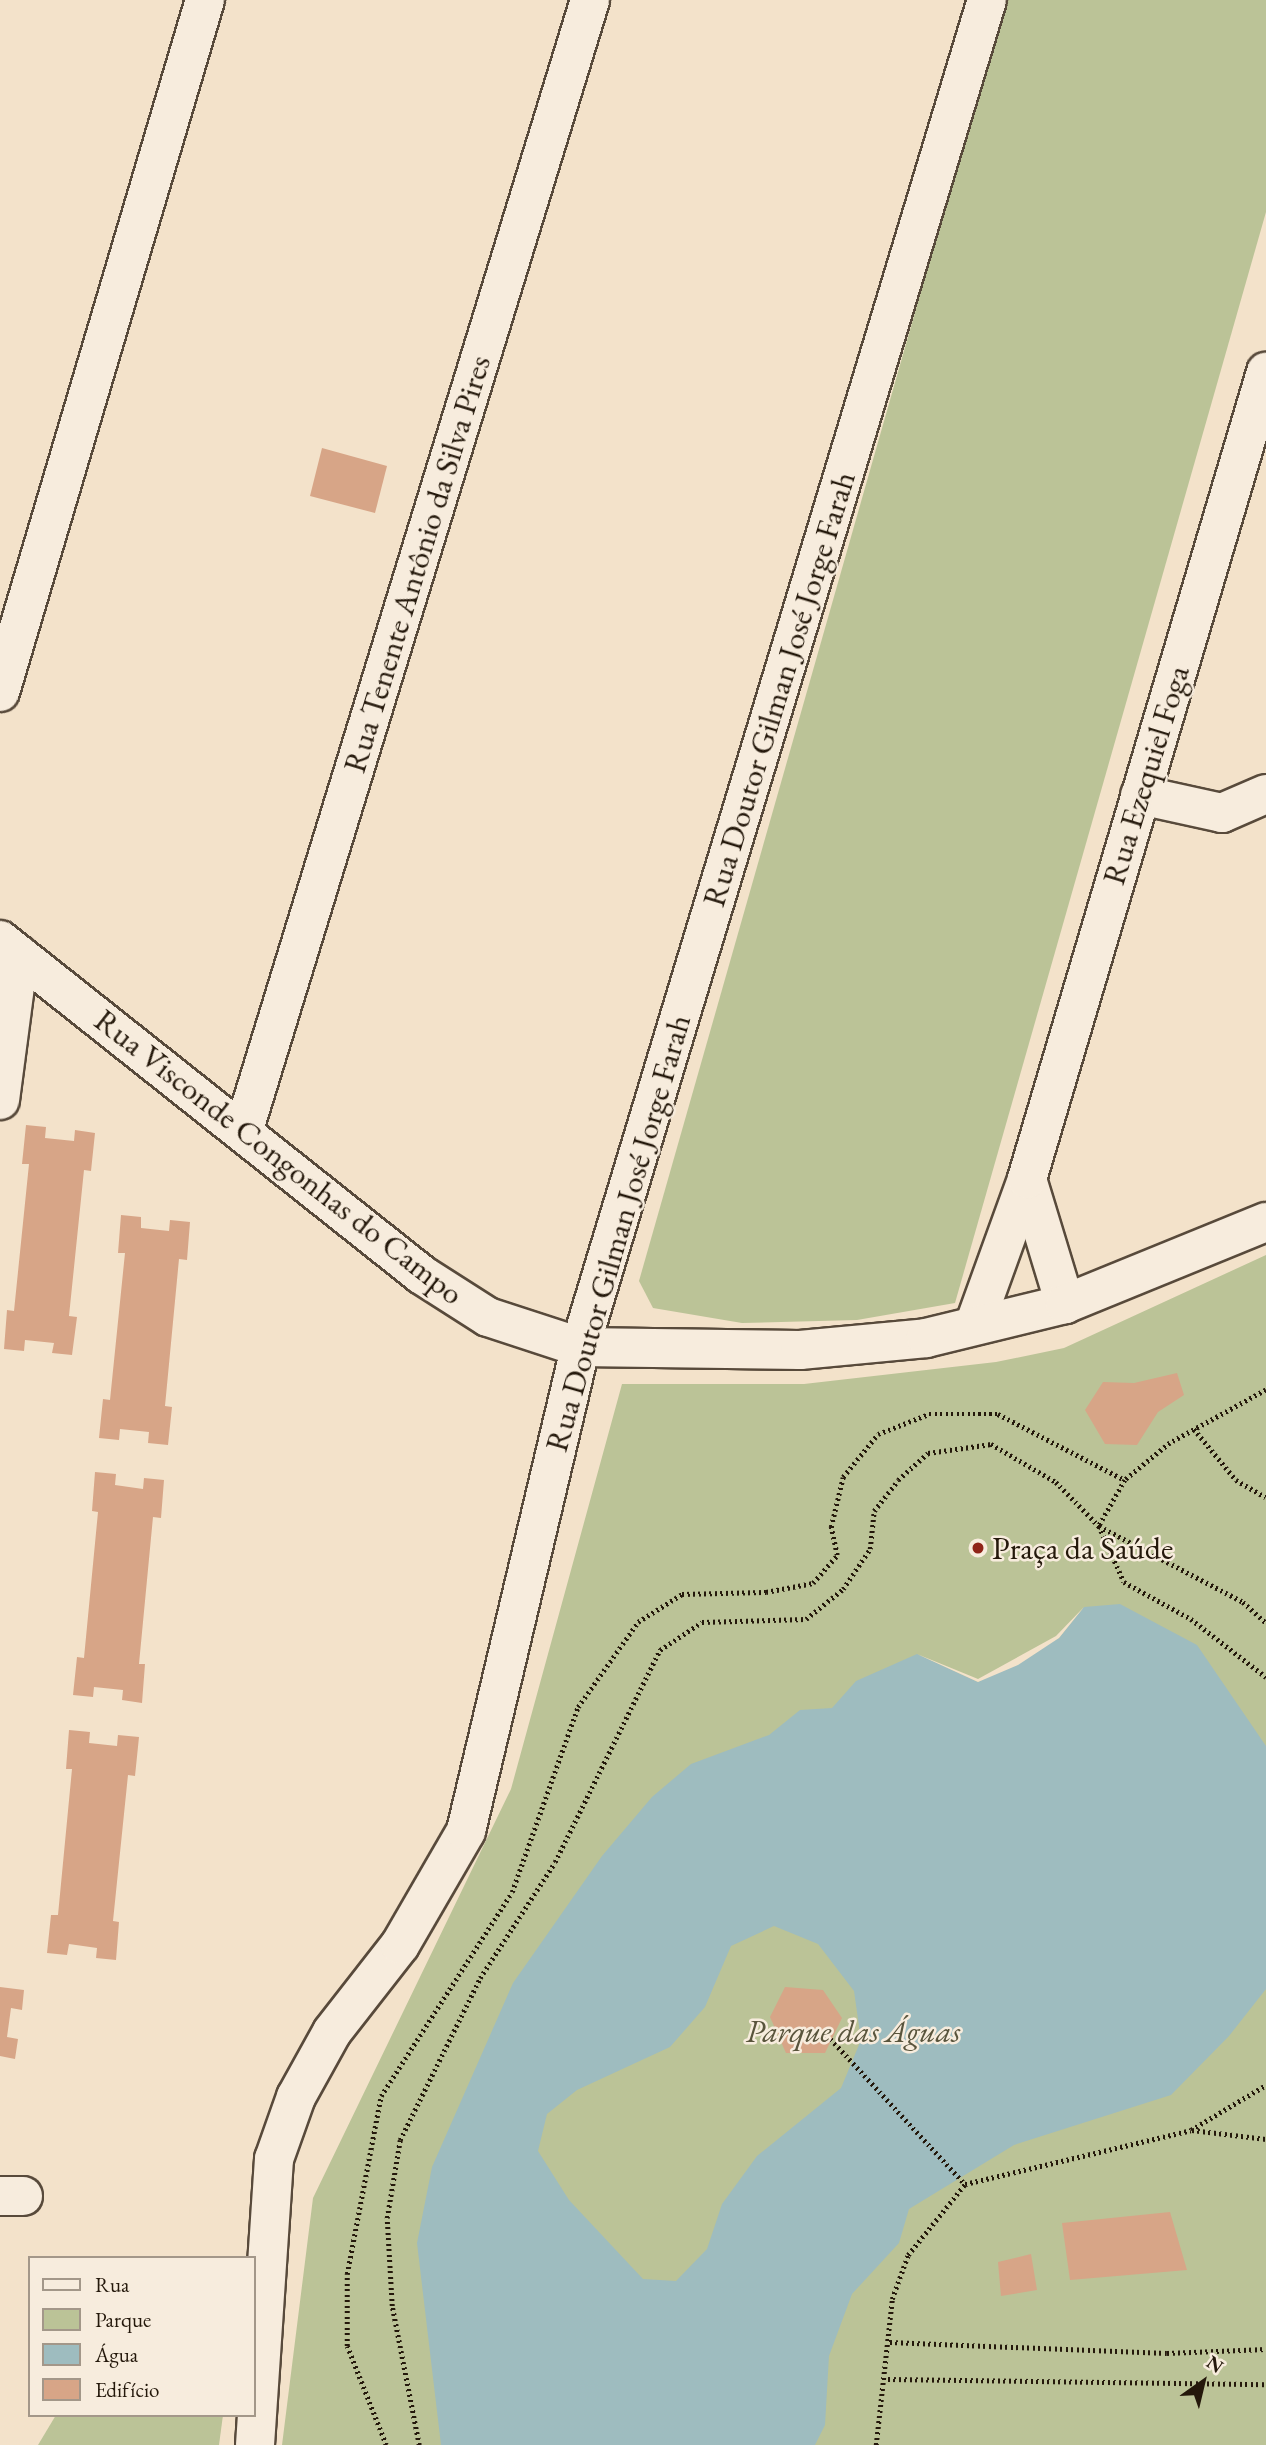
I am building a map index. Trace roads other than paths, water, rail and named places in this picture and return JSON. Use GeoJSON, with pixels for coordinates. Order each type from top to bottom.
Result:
{"type":"FeatureCollection","features":[{"type":"Feature","properties":{"kind":"street"},"geometry":{"type":"LineString","coordinates":[[0,692],[205,0]]}},
{"type":"Feature","properties":{"kind":"street","name":"Rua Tenente Antônio da Silva Pires"},"geometry":{"type":"LineString","coordinates":[[244,1129],[590,0]]}},
{"type":"Feature","properties":{"kind":"street","name":"Rua Doutor Gilman José Jorge Farah"},"geometry":{"type":"LineString","coordinates":[[255,2445],[274,2159],[296,2097],[332,2032],[400,1944],[466,1831],[580,1347],[987,0]]}},
{"type":"Feature","properties":{"kind":"street","name":"Rua Ezequiel Foga"},"geometry":{"type":"LineString","coordinates":[[975,1323],[1027,1179],[1266,372]]}},
{"type":"Feature","properties":{"kind":"street"},"geometry":{"type":"LineString","coordinates":[[1140,795],[1222,813],[1266,794]]}},
{"type":"Feature","properties":{"kind":"street"},"geometry":{"type":"LineString","coordinates":[[0,1100],[10,947]]}},
{"type":"Feature","properties":{"kind":"street","name":"Rua Visconde Congonhas do Campo"},"geometry":{"type":"LineString","coordinates":[[10,947],[244,1129],[422,1275],[488,1317],[580,1347],[800,1350],[926,1338],[975,1323],[1065,1304],[1266,1222]]}},
{"type":"Feature","properties":{"kind":"street"},"geometry":{"type":"LineString","coordinates":[[1027,1179],[1065,1304]]}},
{"type":"Feature","properties":{"kind":"water"},"geometry":{"type":"Polygon","coordinates":[[[1120,1604],[1197,1645],[1266,1746],[1266,1989],[1229,2036],[1171,2095],[1014,2145],[909,2209],[899,2243],[852,2294],[829,2356],[825,2425],[815,2445],[441,2445],[417,2243],[432,2167],[513,1983],[602,1856],[652,1797],[691,1764],[769,1735],[800,1710],[832,1708],[856,1681],[917,1654],[978,1682],[1059,1638],[1084,1607],[1120,1604]],[[774,1926],[731,1946],[705,2007],[670,2047],[577,2090],[547,2114],[538,2151],[569,2200],[643,2279],[676,2281],[707,2249],[722,2204],[757,2156],[841,2088],[861,2040],[854,1991],[818,1944],[774,1926]]]}},
{"type":"Feature","properties":{"kind":"place","name":"Praça da Saúde"},"geometry":{"type":"Point","coordinates":[978,1548]}},
{"type":"Feature","properties":{"kind":"park label","name":"Parque das Águas"},"geometry":{"type":"Point","coordinates":[853,2031]}}]}
